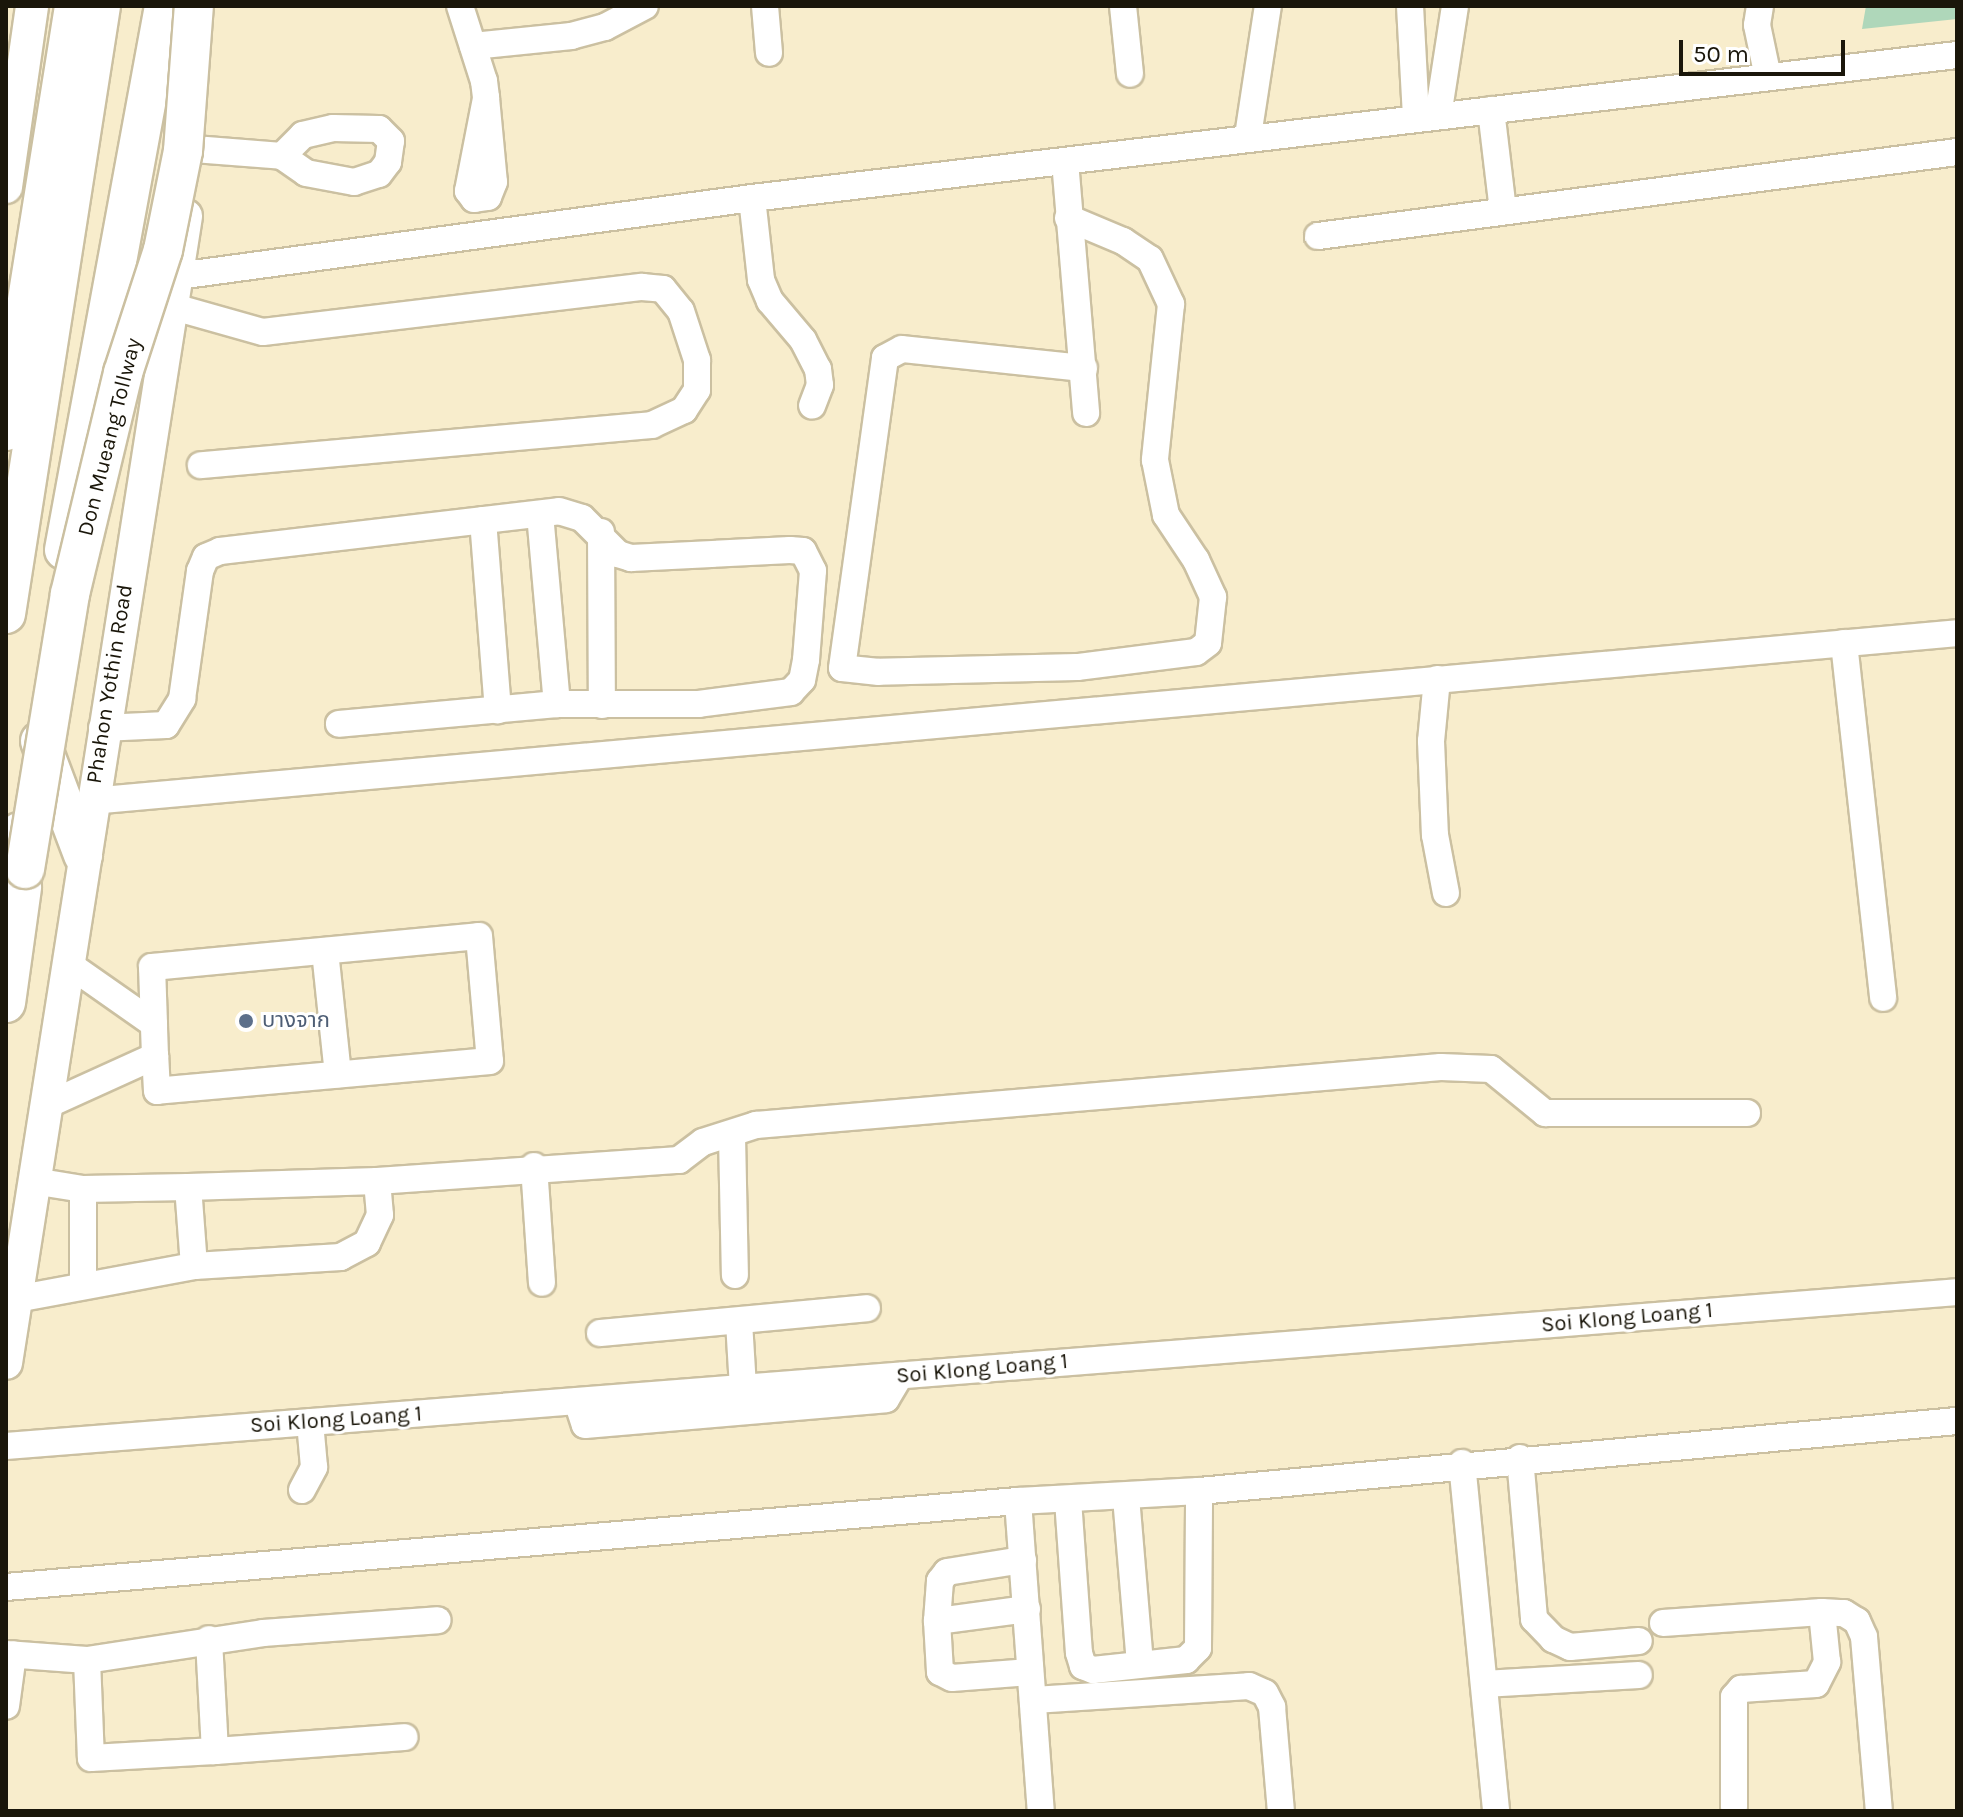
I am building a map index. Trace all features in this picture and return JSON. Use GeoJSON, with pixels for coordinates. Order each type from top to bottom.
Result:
{"type":"FeatureCollection","features":[{"type":"Feature","properties":{"kind":"highway"},"geometry":{"type":"LineString","coordinates":[[6,431],[74,6]]}},
{"type":"Feature","properties":{"kind":"highway"},"geometry":{"type":"LineString","coordinates":[[6,614],[101,6]]}},
{"type":"Feature","properties":{"kind":"highway"},"geometry":{"type":"LineString","coordinates":[[6,915],[35,727],[164,6]]}},
{"type":"Feature","properties":{"kind":"highway","name":"Don Mueang Tollway"},"geometry":{"type":"LineString","coordinates":[[6,1003],[70,594],[123,373],[163,250],[183,151],[194,6]]}},
{"type":"Feature","properties":{"kind":"highway"},"geometry":{"type":"LineString","coordinates":[[35,727],[83,855]]}},
{"type":"Feature","properties":{"kind":"main road"},"geometry":{"type":"LineString","coordinates":[[6,187],[11,111],[32,6]]}},
{"type":"Feature","properties":{"kind":"main road","name":"Phahon Yothin Road"},"geometry":{"type":"LineString","coordinates":[[6,1363],[102,728],[176,291],[212,6]]}},
{"type":"Feature","properties":{"kind":"street"},"geometry":{"type":"LineString","coordinates":[[460,6],[486,98]]}},
{"type":"Feature","properties":{"kind":"street"},"geometry":{"type":"LineString","coordinates":[[473,46],[571,36],[605,27],[645,6]]}},
{"type":"Feature","properties":{"kind":"street"},"geometry":{"type":"LineString","coordinates":[[765,6],[769,53]]}},
{"type":"Feature","properties":{"kind":"street"},"geometry":{"type":"LineString","coordinates":[[1123,6],[1130,74]]}},
{"type":"Feature","properties":{"kind":"street"},"geometry":{"type":"LineString","coordinates":[[1248,136],[1268,6]]}},
{"type":"Feature","properties":{"kind":"street"},"geometry":{"type":"LineString","coordinates":[[1410,6],[1427,117]]}},
{"type":"Feature","properties":{"kind":"street"},"geometry":{"type":"LineString","coordinates":[[1427,117],[1455,6]]}},
{"type":"Feature","properties":{"kind":"street"},"geometry":{"type":"LineString","coordinates":[[1760,6],[1757,25],[1768,77]]}},
{"type":"Feature","properties":{"kind":"street"},"geometry":{"type":"LineString","coordinates":[[176,291],[752,198],[1248,136],[1957,55]]}},
{"type":"Feature","properties":{"kind":"street"},"geometry":{"type":"LineString","coordinates":[[1491,110],[1503,211]]}},
{"type":"Feature","properties":{"kind":"street"},"geometry":{"type":"LineString","coordinates":[[194,149],[282,156]]}},
{"type":"Feature","properties":{"kind":"street"},"geometry":{"type":"LineString","coordinates":[[1318,236],[1957,152]]}},
{"type":"Feature","properties":{"kind":"street"},"geometry":{"type":"LineString","coordinates":[[1065,161],[1086,413]]}},
{"type":"Feature","properties":{"kind":"street"},"geometry":{"type":"LineString","coordinates":[[752,198],[761,280],[770,301],[803,340],[818,369],[820,385],[812,406]]}},
{"type":"Feature","properties":{"kind":"street"},"geometry":{"type":"LineString","coordinates":[[1068,218],[1123,241],[1150,259],[1171,304],[1155,460],[1166,515],[1196,560],[1213,597],[1208,643],[1196,652],[1077,667],[879,672],[842,668],[885,358],[902,349],[1084,368]]}},
{"type":"Feature","properties":{"kind":"street"},"geometry":{"type":"LineString","coordinates":[[176,291],[263,332],[642,287],[663,289],[681,311],[697,360],[697,390],[684,410],[652,425],[201,465]]}},
{"type":"Feature","properties":{"kind":"street"},"geometry":{"type":"LineString","coordinates":[[102,728],[166,725],[182,699],[206,557],[220,551],[559,511],[601,532],[611,548],[631,558],[790,550],[803,551],[813,571],[806,660],[802,680],[791,692],[699,704],[557,704],[339,724]]}},
{"type":"Feature","properties":{"kind":"street"},"geometry":{"type":"LineString","coordinates":[[540,514],[557,704]]}},
{"type":"Feature","properties":{"kind":"street"},"geometry":{"type":"LineString","coordinates":[[483,520],[498,710]]}},
{"type":"Feature","properties":{"kind":"street"},"geometry":{"type":"LineString","coordinates":[[601,532],[602,705]]}},
{"type":"Feature","properties":{"kind":"street"},"geometry":{"type":"LineString","coordinates":[[91,801],[1957,633]]}},
{"type":"Feature","properties":{"kind":"street"},"geometry":{"type":"LineString","coordinates":[[1844,643],[1883,998]]}},
{"type":"Feature","properties":{"kind":"street"},"geometry":{"type":"LineString","coordinates":[[1437,679],[1431,757],[1435,835],[1446,893]]}},
{"type":"Feature","properties":{"kind":"street"},"geometry":{"type":"LineString","coordinates":[[479,936],[490,1061],[157,1091],[154,1024],[152,967],[479,936]]}},
{"type":"Feature","properties":{"kind":"street"},"geometry":{"type":"LineString","coordinates":[[325,951],[338,1074]]}},
{"type":"Feature","properties":{"kind":"street"},"geometry":{"type":"LineString","coordinates":[[67,963],[154,1024]]}},
{"type":"Feature","properties":{"kind":"street"},"geometry":{"type":"LineString","coordinates":[[45,1106],[155,1056]]}},
{"type":"Feature","properties":{"kind":"street"},"geometry":{"type":"LineString","coordinates":[[33,1181],[83,1189],[377,1181],[534,1166],[679,1160],[703,1142],[732,1136],[756,1125],[1441,1067],[1491,1069],[1545,1113],[1747,1113]]}},
{"type":"Feature","properties":{"kind":"street"},"geometry":{"type":"LineString","coordinates":[[732,1136],[735,1275]]}},
{"type":"Feature","properties":{"kind":"street"},"geometry":{"type":"LineString","coordinates":[[534,1166],[542,1283]]}},
{"type":"Feature","properties":{"kind":"street"},"geometry":{"type":"LineString","coordinates":[[16,1299],[194,1266],[341,1257],[367,1243],[380,1215],[377,1181]]}},
{"type":"Feature","properties":{"kind":"street"},"geometry":{"type":"LineString","coordinates":[[188,1187],[194,1266]]}},
{"type":"Feature","properties":{"kind":"street"},"geometry":{"type":"LineString","coordinates":[[83,1189],[83,1286]]}},
{"type":"Feature","properties":{"kind":"street","name":"Soi Klong Loang 1"},"geometry":{"type":"LineString","coordinates":[[6,1446],[1957,1292]]}},
{"type":"Feature","properties":{"kind":"street"},"geometry":{"type":"LineString","coordinates":[[600,1333],[867,1308]]}},
{"type":"Feature","properties":{"kind":"street"},"geometry":{"type":"LineString","coordinates":[[739,1322],[743,1388]]}},
{"type":"Feature","properties":{"kind":"street"},"geometry":{"type":"LineString","coordinates":[[577,1401],[585,1425],[886,1399],[900,1376]]}},
{"type":"Feature","properties":{"kind":"street"},"geometry":{"type":"LineString","coordinates":[[6,1587],[1018,1501],[1199,1491],[1462,1463],[1957,1421]]}},
{"type":"Feature","properties":{"kind":"street"},"geometry":{"type":"LineString","coordinates":[[302,1490],[314,1467],[310,1422]]}},
{"type":"Feature","properties":{"kind":"street"},"geometry":{"type":"LineString","coordinates":[[1520,1458],[1534,1619],[1553,1639],[1570,1647],[1639,1641]]}},
{"type":"Feature","properties":{"kind":"street"},"geometry":{"type":"LineString","coordinates":[[1462,1463],[1496,1811]]}},
{"type":"Feature","properties":{"kind":"street"},"geometry":{"type":"LineString","coordinates":[[1068,1500],[1083,1666],[1093,1670],[1186,1660],[1198,1648],[1199,1491]]}},
{"type":"Feature","properties":{"kind":"street"},"geometry":{"type":"LineString","coordinates":[[1126,1497],[1140,1664]]}},
{"type":"Feature","properties":{"kind":"street"},"geometry":{"type":"LineString","coordinates":[[1018,1501],[1041,1811]]}},
{"type":"Feature","properties":{"kind":"street"},"geometry":{"type":"LineString","coordinates":[[1023,1560],[947,1572],[940,1581],[937,1621],[945,1677],[1030,1672]]}},
{"type":"Feature","properties":{"kind":"street"},"geometry":{"type":"LineString","coordinates":[[937,1621],[1027,1609]]}},
{"type":"Feature","properties":{"kind":"street"},"geometry":{"type":"LineString","coordinates":[[1663,1623],[1822,1612],[1844,1613],[1857,1621],[1864,1637],[1879,1811]]}},
{"type":"Feature","properties":{"kind":"street"},"geometry":{"type":"LineString","coordinates":[[1734,1807],[1734,1697],[1741,1689],[1816,1684],[1827,1662],[1822,1612]]}},
{"type":"Feature","properties":{"kind":"street"},"geometry":{"type":"LineString","coordinates":[[6,1706],[10,1654],[87,1660],[209,1639],[438,1620]]}},
{"type":"Feature","properties":{"kind":"street"},"geometry":{"type":"LineString","coordinates":[[209,1639],[215,1751]]}},
{"type":"Feature","properties":{"kind":"street"},"geometry":{"type":"LineString","coordinates":[[87,1660],[91,1758],[404,1737]]}},
{"type":"Feature","properties":{"kind":"street"},"geometry":{"type":"LineString","coordinates":[[1484,1684],[1639,1675]]}},
{"type":"Feature","properties":{"kind":"street"},"geometry":{"type":"LineString","coordinates":[[1034,1700],[1249,1686],[1265,1693],[1272,1707],[1281,1811]]}},
{"type":"Feature","properties":{"kind":"green space"},"geometry":{"type":"Polygon","coordinates":[[[1866,6],[1957,6],[1957,19],[1862,29],[1866,6]]]}},
{"type":"Feature","properties":{"kind":"place","name":"บางจาก"},"geometry":{"type":"Point","coordinates":[246,1021]}}]}
